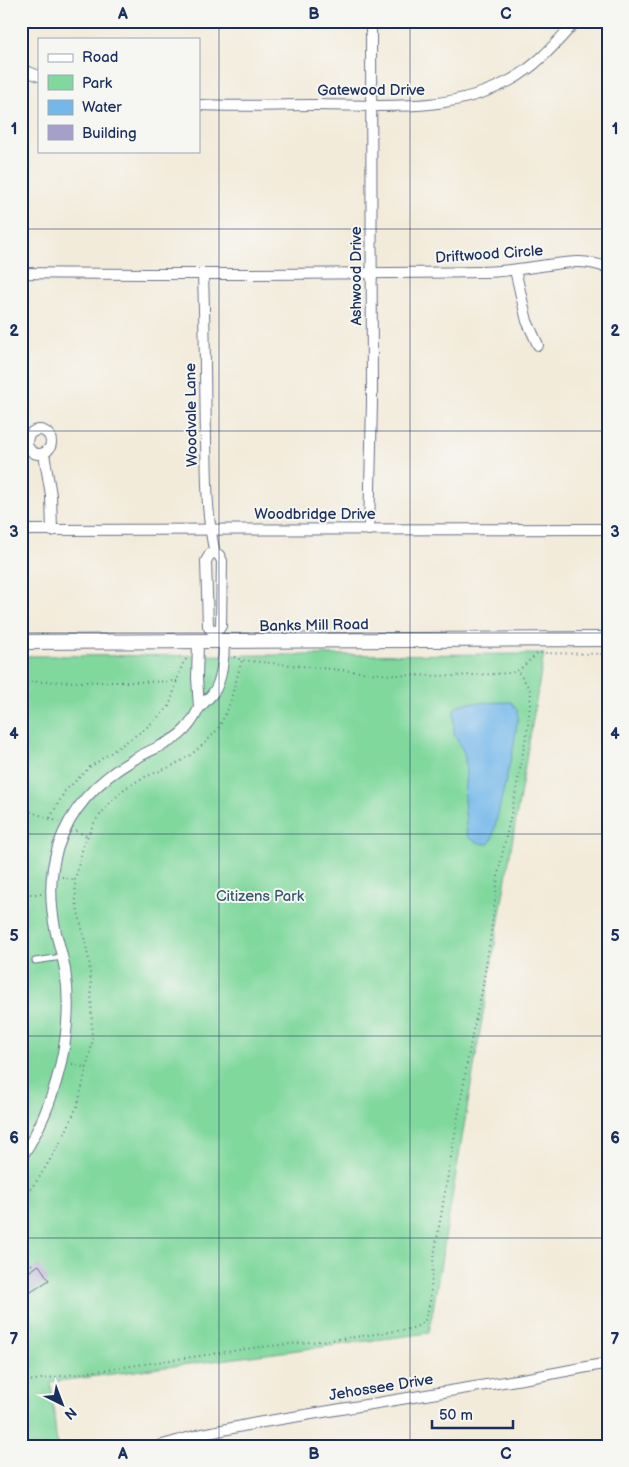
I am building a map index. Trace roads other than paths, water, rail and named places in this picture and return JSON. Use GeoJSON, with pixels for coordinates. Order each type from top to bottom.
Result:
{"type":"FeatureCollection","features":[{"type":"Feature","properties":{"kind":"street","name":"Ashwood Drive"},"geometry":{"type":"LineString","coordinates":[[369,530],[372,403],[371,21]]}},
{"type":"Feature","properties":{"kind":"street","name":"Gatewood Drive"},"geometry":{"type":"LineString","coordinates":[[200,105],[407,107],[443,103],[499,86],[525,72],[548,52],[576,21]]}},
{"type":"Feature","properties":{"kind":"street"},"geometry":{"type":"LineString","coordinates":[[21,69],[38,76]]}},
{"type":"Feature","properties":{"kind":"street","name":"Driftwood Circle"},"geometry":{"type":"LineString","coordinates":[[371,274],[515,270],[568,261],[608,268]]}},
{"type":"Feature","properties":{"kind":"street"},"geometry":{"type":"LineString","coordinates":[[515,270],[527,321],[538,344]]}},
{"type":"Feature","properties":{"kind":"street"},"geometry":{"type":"LineString","coordinates":[[21,273],[371,274]]}},
{"type":"Feature","properties":{"kind":"street","name":"Woodvale Lane"},"geometry":{"type":"LineString","coordinates":[[203,275],[206,468],[209,529],[215,553],[219,555],[222,561],[219,642]]}},
{"type":"Feature","properties":{"kind":"street"},"geometry":{"type":"LineString","coordinates":[[44,454],[51,494],[52,531]]}},
{"type":"Feature","properties":{"kind":"street","name":"Woodbridge Drive"},"geometry":{"type":"LineString","coordinates":[[21,530],[608,529]]}},
{"type":"Feature","properties":{"kind":"street"},"geometry":{"type":"LineString","coordinates":[[23,1153],[39,1126],[51,1098],[61,1060],[67,1022],[66,971],[56,933],[52,894],[54,861],[57,848],[66,826],[83,800],[106,778],[133,760],[174,740],[188,726],[199,708],[214,693],[223,666],[219,642],[208,626],[206,561],[210,554],[215,553]]}},
{"type":"Feature","properties":{"kind":"street","name":"Banks Mill Road"},"geometry":{"type":"LineString","coordinates":[[21,642],[198,648],[219,642],[608,639]]}},
{"type":"Feature","properties":{"kind":"street"},"geometry":{"type":"LineString","coordinates":[[198,648],[199,708]]}},
{"type":"Feature","properties":{"kind":"street","name":"Jehossee Drive"},"geometry":{"type":"LineString","coordinates":[[159,1446],[198,1435],[257,1423],[608,1363]]}},
{"type":"Feature","properties":{"kind":"lane"},"geometry":{"type":"LineString","coordinates":[[35,961],[63,956]]}},
{"type":"Feature","properties":{"kind":"water"},"geometry":{"type":"Polygon","coordinates":[[[511,702],[517,709],[518,718],[513,750],[492,839],[489,844],[480,843],[467,836],[464,800],[466,768],[464,753],[454,734],[454,710],[458,705],[466,703],[511,702]]]}},
{"type":"Feature","properties":{"kind":"park label","name":"Citizens Park"},"geometry":{"type":"Point","coordinates":[260,896]}}]}
